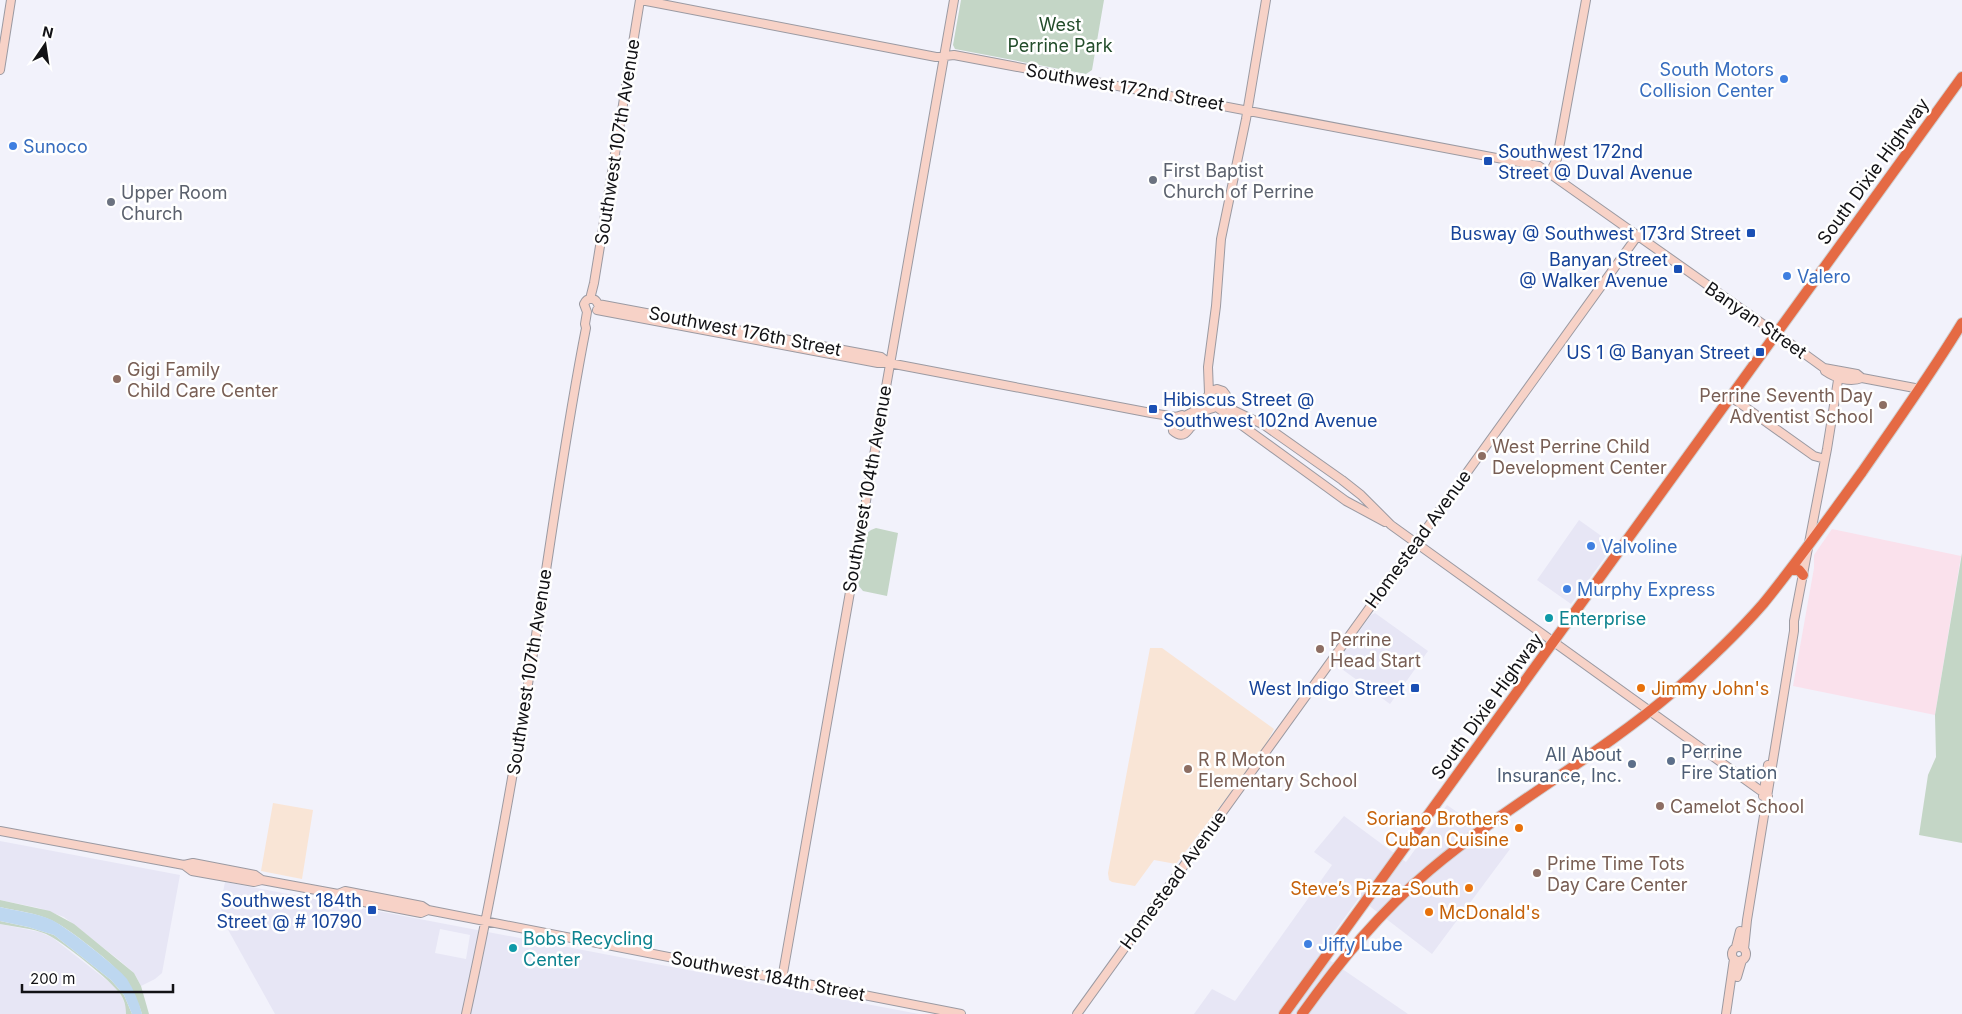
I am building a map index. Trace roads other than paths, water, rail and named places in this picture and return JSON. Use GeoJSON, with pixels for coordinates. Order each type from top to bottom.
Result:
{"type":"FeatureCollection","features":[{"type":"Feature","properties":{"kind":"highway","name":"South Dixie Highway"},"geometry":{"type":"LineString","coordinates":[[1284,1014],[1962,77]]}},
{"type":"Feature","properties":{"kind":"highway"},"geometry":{"type":"LineString","coordinates":[[1302,1014],[1344,957],[1380,917],[1436,865],[1649,711],[1691,676],[1727,642],[1761,606],[1809,546],[1920,389],[1962,323]]}},
{"type":"Feature","properties":{"kind":"highway"},"geometry":{"type":"LineString","coordinates":[[1791,570],[1799,570],[1803,575]]}},
{"type":"Feature","properties":{"kind":"highway"},"geometry":{"type":"LineString","coordinates":[[1332,948],[1344,957]]}},
{"type":"Feature","properties":{"kind":"street"},"geometry":{"type":"LineString","coordinates":[[0,70],[11,0]]}},
{"type":"Feature","properties":{"kind":"street","name":"Southwest 172nd Street"},"geometry":{"type":"LineString","coordinates":[[640,0],[936,57],[954,55],[1539,166],[1638,235]]}},
{"type":"Feature","properties":{"kind":"street","name":"Southwest 107th Avenue"},"geometry":{"type":"LineString","coordinates":[[466,1014],[486,921],[514,768],[562,460],[586,328],[585,324],[593,306],[594,283],[640,0]]}},
{"type":"Feature","properties":{"kind":"street","name":"Southwest 104th Avenue"},"geometry":{"type":"LineString","coordinates":[[782,979],[954,0]]}},
{"type":"Feature","properties":{"kind":"street"},"geometry":{"type":"LineString","coordinates":[[1266,0],[1247,110],[1221,239],[1208,367],[1209,403],[1346,501],[1391,525],[1766,795]]}},
{"type":"Feature","properties":{"kind":"street"},"geometry":{"type":"LineString","coordinates":[[1550,172],[1557,159],[1586,0]]}},
{"type":"Feature","properties":{"kind":"street","name":"Banyan Street"},"geometry":{"type":"LineString","coordinates":[[1638,235],[1824,368],[1830,375],[1839,374]]}},
{"type":"Feature","properties":{"kind":"street","name":"Homestead Avenue"},"geometry":{"type":"LineString","coordinates":[[1076,1014],[1638,235]]}},
{"type":"Feature","properties":{"kind":"street","name":"Southwest 176th Street"},"geometry":{"type":"LineString","coordinates":[[593,306],[881,357],[889,363],[1176,417]]}},
{"type":"Feature","properties":{"kind":"street"},"geometry":{"type":"LineString","coordinates":[[1209,360],[1215,383],[1226,395],[1230,407],[1237,414],[1264,425],[1361,495],[1391,525]]}},
{"type":"Feature","properties":{"kind":"street"},"geometry":{"type":"LineString","coordinates":[[1740,948],[1794,631],[1794,621],[1830,433],[1839,374],[1852,380],[1862,378],[1920,389]]}},
{"type":"Feature","properties":{"kind":"street"},"geometry":{"type":"LineString","coordinates":[[1220,390],[1214,390],[1200,408],[1186,416],[1176,417],[1171,425],[1175,433],[1181,435],[1187,433],[1199,415],[1223,407],[1227,401]]}},
{"type":"Feature","properties":{"kind":"street"},"geometry":{"type":"LineString","coordinates":[[1731,397],[1814,456],[1825,459]]}},
{"type":"Feature","properties":{"kind":"street","name":"Southwest 176th Street"},"geometry":{"type":"LineString","coordinates":[[1152,413],[1171,425]]}},
{"type":"Feature","properties":{"kind":"street"},"geometry":{"type":"LineString","coordinates":[[1186,416],[1190,421],[1191,427]]}},
{"type":"Feature","properties":{"kind":"street","name":"Southwest 184th Street"},"geometry":{"type":"LineString","coordinates":[[0,831],[184,865],[193,863],[220,868],[255,875],[262,880],[338,894],[344,891],[388,899],[422,906],[428,910],[961,1014]]}},
{"type":"Feature","properties":{"kind":"street"},"geometry":{"type":"LineString","coordinates":[[1731,1014],[1738,970],[1738,960],[1732,952],[1740,948]]}},
{"type":"Feature","properties":{"kind":"street"},"geometry":{"type":"LineString","coordinates":[[1726,1014],[1738,960],[1746,954],[1740,948]]}},
{"type":"Feature","properties":{"kind":"water"},"geometry":{"type":"Polygon","coordinates":[[[0,907],[52,920],[80,939],[127,979],[136,996],[142,1014],[132,1014],[124,995],[111,980],[54,935],[0,921],[0,907]]]}},
{"type":"Feature","properties":{"kind":"place","name":"South Motors Collision Center"},"geometry":{"type":"Point","coordinates":[1784,79]}},
{"type":"Feature","properties":{"kind":"place","name":"Sunoco"},"geometry":{"type":"Point","coordinates":[13,146]}},
{"type":"Feature","properties":{"kind":"place","name":"Southwest 172nd Street @ Duval Avenue"},"geometry":{"type":"Point","coordinates":[1488,161]}},
{"type":"Feature","properties":{"kind":"place","name":"First Baptist Church of Perrine"},"geometry":{"type":"Point","coordinates":[1153,180]}},
{"type":"Feature","properties":{"kind":"place","name":"Upper Room Church"},"geometry":{"type":"Point","coordinates":[111,202]}},
{"type":"Feature","properties":{"kind":"place","name":"Busway @ Southwest 173rd Street"},"geometry":{"type":"Point","coordinates":[1751,233]}},
{"type":"Feature","properties":{"kind":"place","name":"Banyan Street @ Walker Avenue"},"geometry":{"type":"Point","coordinates":[1678,269]}},
{"type":"Feature","properties":{"kind":"place","name":"Valero"},"geometry":{"type":"Point","coordinates":[1787,276]}},
{"type":"Feature","properties":{"kind":"place","name":"US 1 @ Banyan Street"},"geometry":{"type":"Point","coordinates":[1760,352]}},
{"type":"Feature","properties":{"kind":"place","name":"Gigi Family Child Care Center"},"geometry":{"type":"Point","coordinates":[117,379]}},
{"type":"Feature","properties":{"kind":"place","name":"Perrine Seventh Day Adventist School"},"geometry":{"type":"Point","coordinates":[1883,405]}},
{"type":"Feature","properties":{"kind":"place","name":"Hibiscus Street @ Southwest 102nd Avenue"},"geometry":{"type":"Point","coordinates":[1153,409]}},
{"type":"Feature","properties":{"kind":"place","name":"West Perrine Child Development Center"},"geometry":{"type":"Point","coordinates":[1482,456]}},
{"type":"Feature","properties":{"kind":"place","name":"Valvoline"},"geometry":{"type":"Point","coordinates":[1591,546]}},
{"type":"Feature","properties":{"kind":"place","name":"Murphy Express"},"geometry":{"type":"Point","coordinates":[1567,589]}},
{"type":"Feature","properties":{"kind":"place","name":"Enterprise"},"geometry":{"type":"Point","coordinates":[1549,618]}},
{"type":"Feature","properties":{"kind":"place","name":"Perrine Head Start"},"geometry":{"type":"Point","coordinates":[1320,649]}},
{"type":"Feature","properties":{"kind":"place","name":"West Indigo Street"},"geometry":{"type":"Point","coordinates":[1415,688]}},
{"type":"Feature","properties":{"kind":"place","name":"Jimmy John's"},"geometry":{"type":"Point","coordinates":[1641,688]}},
{"type":"Feature","properties":{"kind":"place","name":"Perrine Fire Station"},"geometry":{"type":"Point","coordinates":[1671,761]}},
{"type":"Feature","properties":{"kind":"place","name":"All About Insurance, Inc."},"geometry":{"type":"Point","coordinates":[1632,764]}},
{"type":"Feature","properties":{"kind":"place","name":"R R Moton Elementary School"},"geometry":{"type":"Point","coordinates":[1188,769]}},
{"type":"Feature","properties":{"kind":"place","name":"Camelot School"},"geometry":{"type":"Point","coordinates":[1660,806]}},
{"type":"Feature","properties":{"kind":"place","name":"Soriano Brothers Cuban Cuisine"},"geometry":{"type":"Point","coordinates":[1519,828]}},
{"type":"Feature","properties":{"kind":"place","name":"Prime Time Tots Day Care Center"},"geometry":{"type":"Point","coordinates":[1537,873]}},
{"type":"Feature","properties":{"kind":"place","name":"Steve’s Pizza-South"},"geometry":{"type":"Point","coordinates":[1469,888]}},
{"type":"Feature","properties":{"kind":"place","name":"Southwest 184th Street @ # 10790"},"geometry":{"type":"Point","coordinates":[372,910]}},
{"type":"Feature","properties":{"kind":"place","name":"McDonald's"},"geometry":{"type":"Point","coordinates":[1429,912]}},
{"type":"Feature","properties":{"kind":"place","name":"Jiffy Lube"},"geometry":{"type":"Point","coordinates":[1308,944]}},
{"type":"Feature","properties":{"kind":"place","name":"Bobs Recycling Center"},"geometry":{"type":"Point","coordinates":[513,948]}},
{"type":"Feature","properties":{"kind":"park label","name":"West Perrine Park"},"geometry":{"type":"Point","coordinates":[1060,34]}}]}
